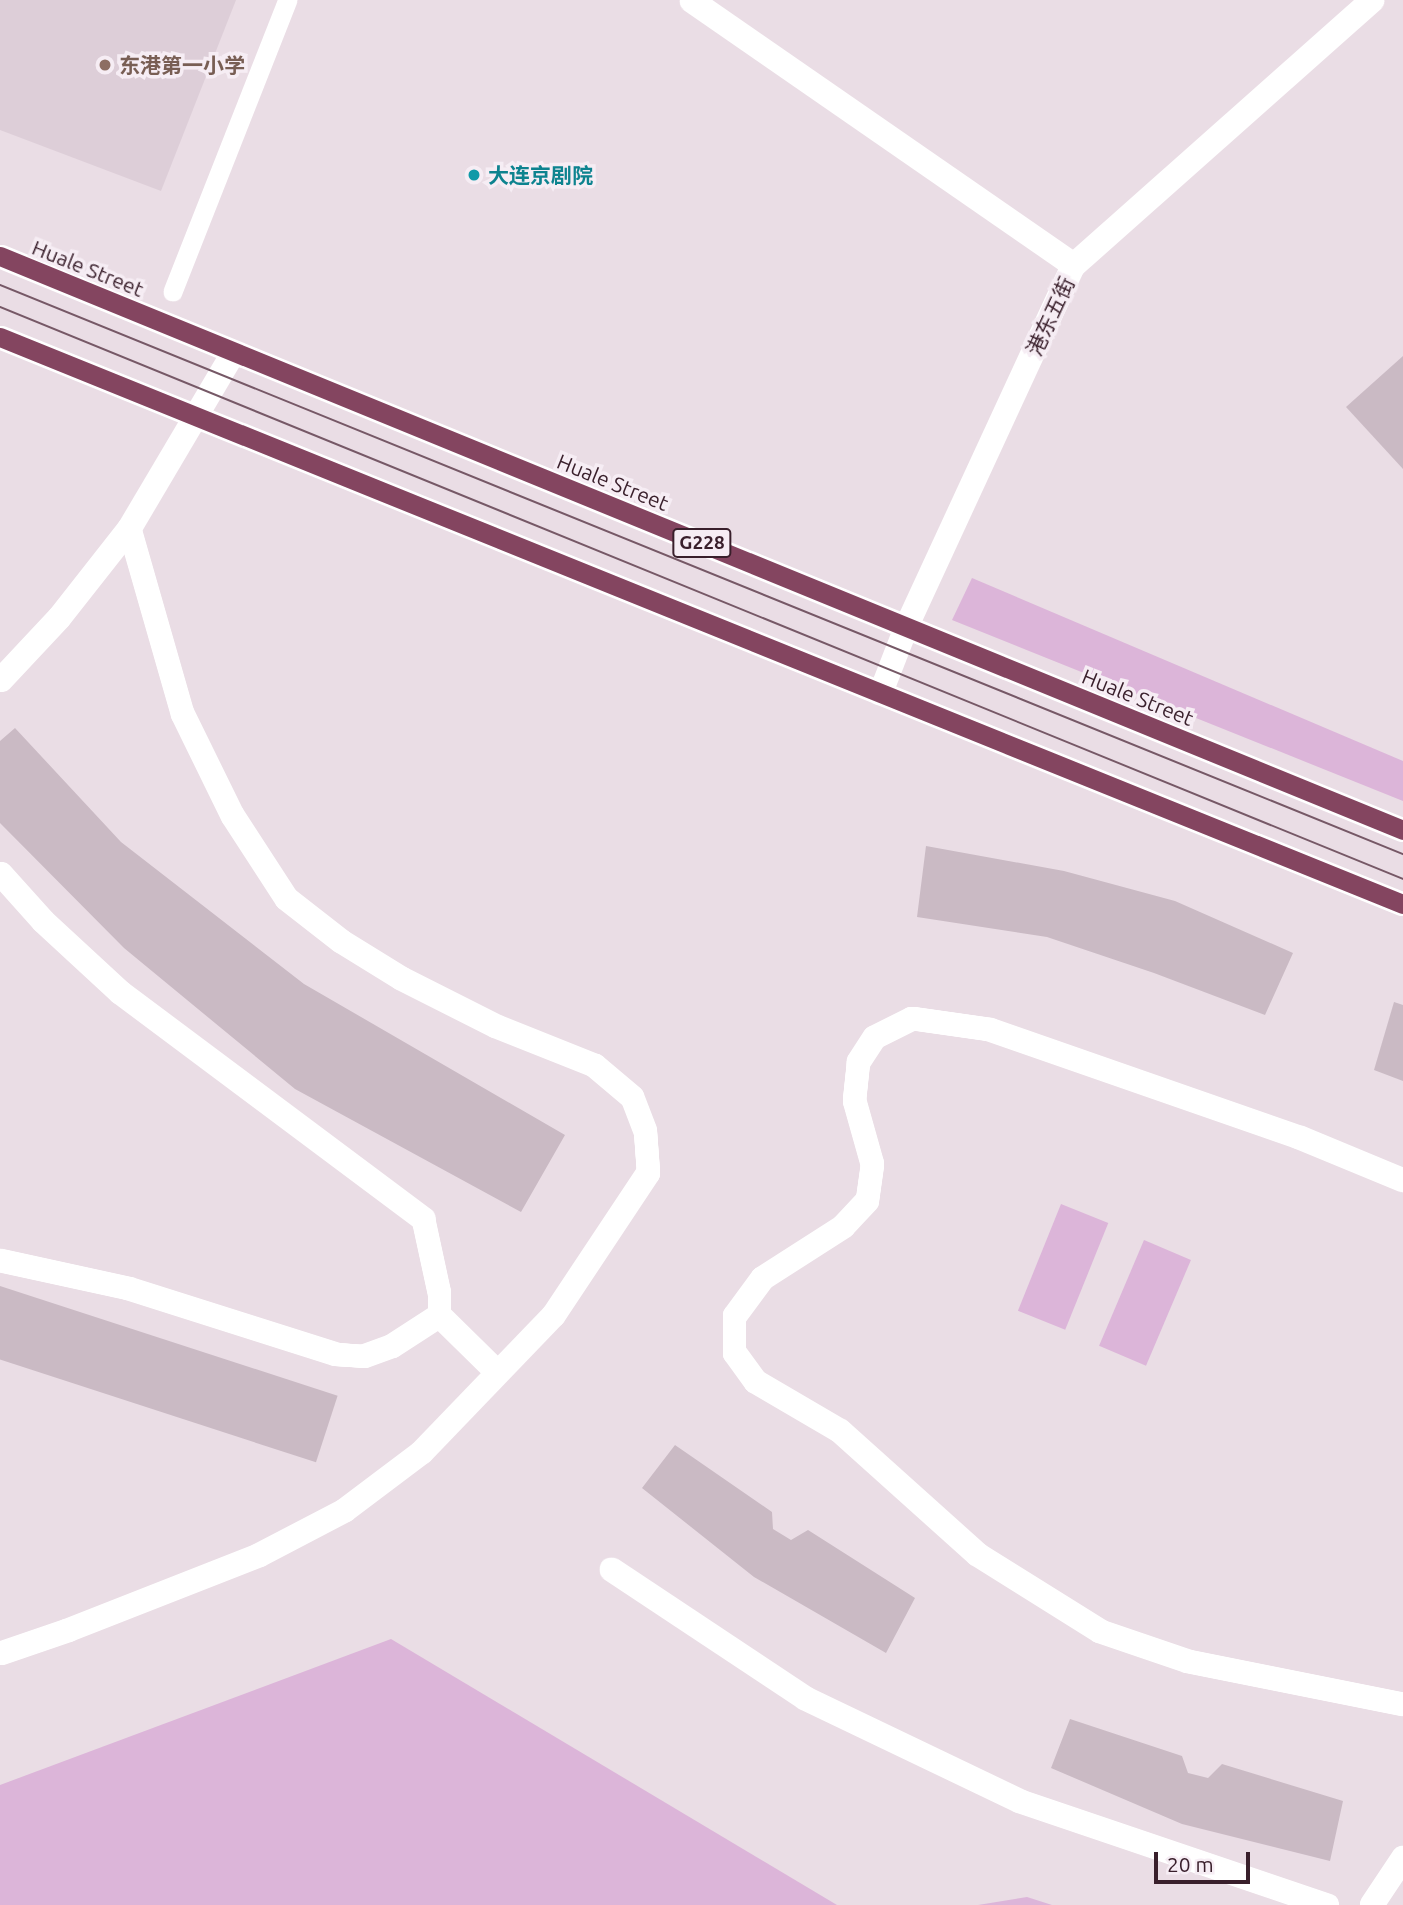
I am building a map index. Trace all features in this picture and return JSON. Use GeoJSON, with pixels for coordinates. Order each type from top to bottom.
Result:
{"type":"FeatureCollection","features":[{"type":"Feature","properties":{"kind":"highway","name":"Huale Street"},"geometry":{"type":"LineString","coordinates":[[0,256],[1403,830]]}},
{"type":"Feature","properties":{"kind":"highway"},"geometry":{"type":"LineString","coordinates":[[0,337],[1403,904]]}},
{"type":"Feature","properties":{"kind":"street"},"geometry":{"type":"LineString","coordinates":[[691,0],[1073,265]]}},
{"type":"Feature","properties":{"kind":"street","name":"港东五街"},"geometry":{"type":"LineString","coordinates":[[880,693],[906,626],[1073,265],[1372,0]]}},
{"type":"Feature","properties":{"kind":"street"},"geometry":{"type":"LineString","coordinates":[[0,680],[60,617],[129,528],[233,352]]}},
{"type":"Feature","properties":{"kind":"street"},"geometry":{"type":"LineString","coordinates":[[0,1653],[67,1630],[258,1555],[344,1510],[421,1452],[553,1315],[648,1171],[645,1132],[632,1097],[594,1065],[496,1026],[401,978],[341,941],[286,898],[232,815],[182,713],[129,528]]}},
{"type":"Feature","properties":{"kind":"street"},"geometry":{"type":"LineString","coordinates":[[0,873],[43,921],[120,992],[423,1219],[439,1293],[439,1315],[497,1372]]}},
{"type":"Feature","properties":{"kind":"street"},"geometry":{"type":"LineString","coordinates":[[1403,1180],[1299,1137],[989,1029],[912,1018],[874,1037],[858,1062],[854,1100],[872,1164],[867,1200],[843,1226],[762,1278],[734,1316],[734,1352],[755,1381],[839,1430],[977,1554],[1100,1631],[1188,1661],[1403,1704]]}},
{"type":"Feature","properties":{"kind":"street"},"geometry":{"type":"LineString","coordinates":[[0,1260],[128,1288],[337,1354],[363,1356],[391,1346],[439,1315]]}},
{"type":"Feature","properties":{"kind":"street"},"geometry":{"type":"LineString","coordinates":[[611,1569],[805,1698],[1008,1795],[1327,1905]]}},
{"type":"Feature","properties":{"kind":"street"},"geometry":{"type":"LineString","coordinates":[[1371,1905],[1403,1857]]}},
{"type":"Feature","properties":{"kind":"lane"},"geometry":{"type":"LineString","coordinates":[[173,292],[288,0]]}},
{"type":"Feature","properties":{"kind":"shaded area","name":"东港第一小学"},"geometry":{"type":"Polygon","coordinates":[[[0,0],[236,0],[161,191],[0,130],[0,0]]]}},
{"type":"Feature","properties":{"kind":"shaded area"},"geometry":{"type":"Polygon","coordinates":[[[972,578],[1403,761],[1403,801],[952,620],[972,578]]]}},
{"type":"Feature","properties":{"kind":"shaded area"},"geometry":{"type":"Polygon","coordinates":[[[1061,1204],[1108,1223],[1065,1330],[1018,1311],[1061,1204]]]}},
{"type":"Feature","properties":{"kind":"shaded area"},"geometry":{"type":"Polygon","coordinates":[[[1144,1240],[1191,1260],[1146,1366],[1099,1346],[1144,1240]]]}},
{"type":"Feature","properties":{"kind":"shaded area"},"geometry":{"type":"Polygon","coordinates":[[[391,1639],[837,1905],[0,1905],[0,1785],[391,1639]]]}},
{"type":"Feature","properties":{"kind":"shaded area"},"geometry":{"type":"Polygon","coordinates":[[[1027,1897],[1052,1905],[978,1905],[1027,1897]]]}},
{"type":"Feature","properties":{"kind":"building"},"geometry":{"type":"Polygon","coordinates":[[[1403,356],[1403,469],[1346,407],[1403,356]]]}},
{"type":"Feature","properties":{"kind":"building"},"geometry":{"type":"Polygon","coordinates":[[[15,728],[121,842],[304,984],[565,1135],[521,1212],[295,1089],[124,948],[0,823],[0,741],[15,728]]]}},
{"type":"Feature","properties":{"kind":"building"},"geometry":{"type":"Polygon","coordinates":[[[926,846],[1064,871],[1175,901],[1293,953],[1265,1015],[1154,973],[1047,937],[917,917],[926,846]]]}},
{"type":"Feature","properties":{"kind":"building"},"geometry":{"type":"Polygon","coordinates":[[[1394,1002],[1403,1005],[1403,1081],[1374,1070],[1394,1002]]]}},
{"type":"Feature","properties":{"kind":"building"},"geometry":{"type":"Polygon","coordinates":[[[0,1286],[338,1396],[316,1462],[0,1360],[0,1286]]]}},
{"type":"Feature","properties":{"kind":"building"},"geometry":{"type":"Polygon","coordinates":[[[675,1445],[772,1512],[773,1529],[791,1540],[808,1530],[915,1598],[886,1653],[754,1577],[642,1488],[675,1445]]]}},
{"type":"Feature","properties":{"kind":"building"},"geometry":{"type":"Polygon","coordinates":[[[1070,1719],[1182,1756],[1188,1773],[1208,1778],[1222,1764],[1343,1801],[1330,1861],[1182,1824],[1051,1768],[1070,1719]]]}},
{"type":"Feature","properties":{"kind":"tram line"},"geometry":{"type":"LineString","coordinates":[[0,285],[1403,854]]}},
{"type":"Feature","properties":{"kind":"tram line"},"geometry":{"type":"LineString","coordinates":[[0,307],[1403,879]]}},
{"type":"Feature","properties":{"kind":"place","name":"东港第一小学"},"geometry":{"type":"Point","coordinates":[105,65]}},
{"type":"Feature","properties":{"kind":"place","name":"大连京剧院"},"geometry":{"type":"Point","coordinates":[474,175]}}]}
